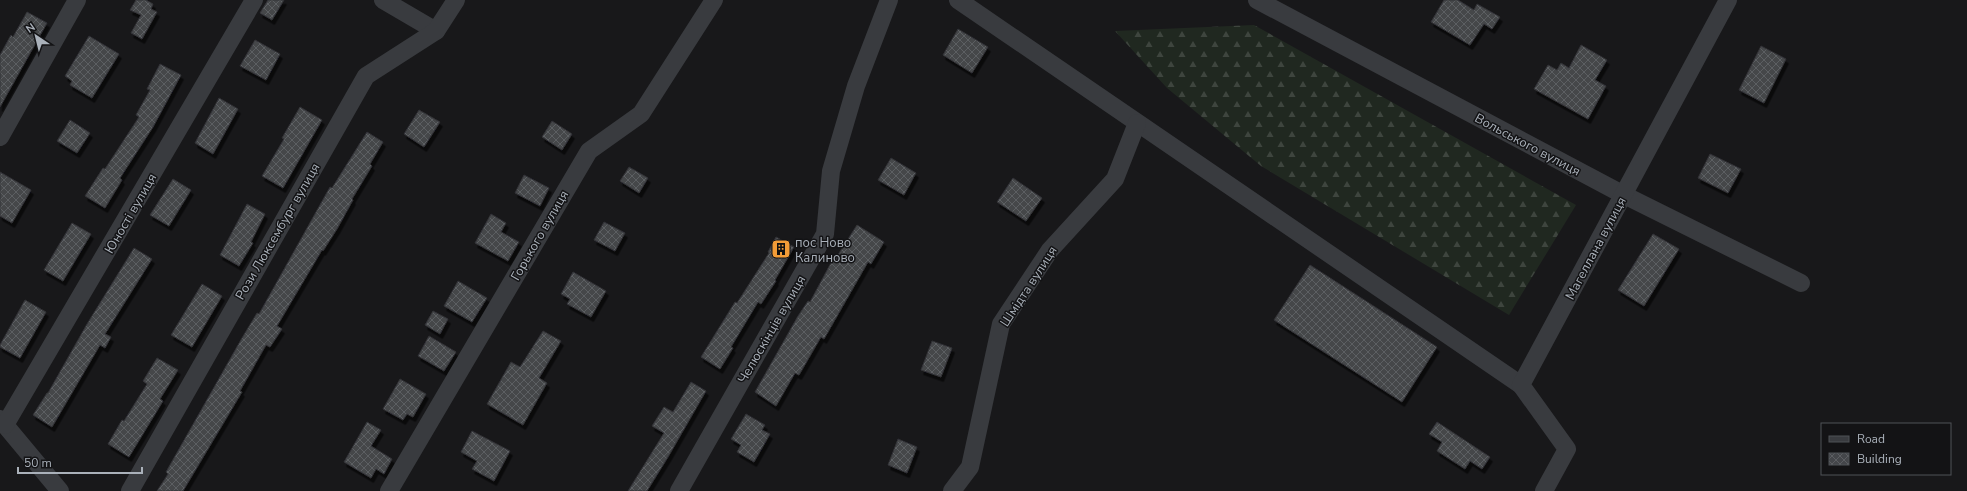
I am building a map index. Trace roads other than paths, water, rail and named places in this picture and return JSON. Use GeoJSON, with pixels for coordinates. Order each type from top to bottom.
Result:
{"type":"FeatureCollection","features":[{"type":"Feature","properties":{"kind":"street"},"geometry":{"type":"LineString","coordinates":[[0,137],[77,0]]}},
{"type":"Feature","properties":{"kind":"street","name":"Юності вулиця"},"geometry":{"type":"LineString","coordinates":[[3,422],[254,0]]}},
{"type":"Feature","properties":{"kind":"street"},"geometry":{"type":"LineString","coordinates":[[383,0],[436,31]]}},
{"type":"Feature","properties":{"kind":"street","name":"Рози Люксембург вулиця"},"geometry":{"type":"LineString","coordinates":[[130,491],[366,76],[436,31],[456,0]]}},
{"type":"Feature","properties":{"kind":"street","name":"Горького вулиця"},"geometry":{"type":"LineString","coordinates":[[389,491],[589,151],[641,114],[714,0]]}},
{"type":"Feature","properties":{"kind":"street","name":"Челюскінців вулиця"},"geometry":{"type":"LineString","coordinates":[[679,491],[825,234],[831,171],[856,86],[890,0]]}},
{"type":"Feature","properties":{"kind":"street"},"geometry":{"type":"LineString","coordinates":[[958,0],[1521,385],[1567,449],[1544,491]]}},
{"type":"Feature","properties":{"kind":"street","name":"Вольського вулиця"},"geometry":{"type":"LineString","coordinates":[[1257,0],[1624,195],[1801,283]]}},
{"type":"Feature","properties":{"kind":"street","name":"Магеллана вулиця"},"geometry":{"type":"LineString","coordinates":[[1521,385],[1728,0]]}},
{"type":"Feature","properties":{"kind":"street","name":"Шмідта вулиця"},"geometry":{"type":"LineString","coordinates":[[952,491],[970,467],[1001,324],[1050,250],[1115,179],[1137,123]]}},
{"type":"Feature","properties":{"kind":"street"},"geometry":{"type":"LineString","coordinates":[[3,422],[60,491]]}},
{"type":"Feature","properties":{"kind":"place","name":"пос Ново Калиново"},"geometry":{"type":"Point","coordinates":[781,249]}}]}
